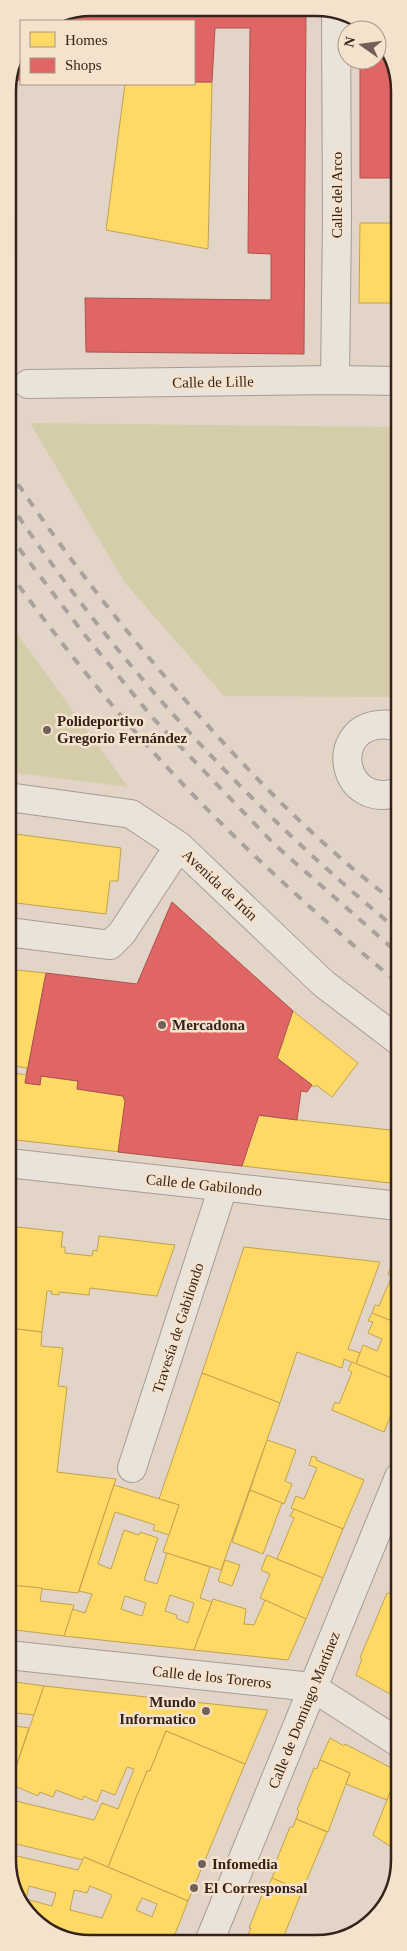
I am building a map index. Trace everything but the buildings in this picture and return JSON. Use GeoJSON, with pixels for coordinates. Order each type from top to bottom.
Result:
{"type":"FeatureCollection","features":[{"type":"Feature","properties":{"kind":"street","name":"Calle del Arco"},"geometry":{"type":"LineString","coordinates":[[335,380],[337,220],[336,19]]}},
{"type":"Feature","properties":{"kind":"street","name":"Calle de Lille"},"geometry":{"type":"LineString","coordinates":[[28,384],[391,381]]}},
{"type":"Feature","properties":{"kind":"street"},"geometry":{"type":"LineString","coordinates":[[391,726],[383,724],[371,726],[361,731],[353,740],[348,751],[347,763],[353,780],[366,792],[377,796],[391,795]]}},
{"type":"Feature","properties":{"kind":"street","name":"Avenida de Irún"},"geometry":{"type":"LineString","coordinates":[[16,798],[131,814],[179,846],[324,984],[391,1035]]}},
{"type":"Feature","properties":{"kind":"street"},"geometry":{"type":"LineString","coordinates":[[16,933],[110,945],[122,933],[179,846]]}},
{"type":"Feature","properties":{"kind":"street","name":"Calle de Gabilondo"},"geometry":{"type":"LineString","coordinates":[[16,1164],[391,1205]]}},
{"type":"Feature","properties":{"kind":"street","name":"Travesía de Gabilondo"},"geometry":{"type":"LineString","coordinates":[[132,1468],[223,1187]]}},
{"type":"Feature","properties":{"kind":"street","name":"Calle de Domingo Martínez"},"geometry":{"type":"LineString","coordinates":[[212,1935],[391,1496]]}},
{"type":"Feature","properties":{"kind":"street","name":"Calle de los Toreros"},"geometry":{"type":"LineString","coordinates":[[16,1655],[312,1687],[391,1739]]}},
{"type":"Feature","properties":{"kind":"shaded area"},"geometry":{"type":"Polygon","coordinates":[[[30,423],[391,427],[391,697],[224,696],[125,583],[30,423]]]}},
{"type":"Feature","properties":{"kind":"shaded area","name":"Polideportivo Gregorio Fernández"},"geometry":{"type":"Polygon","coordinates":[[[16,632],[128,787],[16,773],[16,632]]]}},
{"type":"Feature","properties":{"kind":"railway"},"geometry":{"type":"LineString","coordinates":[[16,481],[96,592],[193,709],[291,813],[344,861],[391,899]]}},
{"type":"Feature","properties":{"kind":"railway"},"geometry":{"type":"LineString","coordinates":[[16,512],[94,619],[188,731],[290,835],[391,924]]}},
{"type":"Feature","properties":{"kind":"railway"},"geometry":{"type":"LineString","coordinates":[[16,545],[84,634],[152,717],[275,845],[391,947]]}},
{"type":"Feature","properties":{"kind":"railway"},"geometry":{"type":"LineString","coordinates":[[16,582],[87,674],[167,768],[296,895],[391,977]]}},
{"type":"Feature","properties":{"kind":"place","name":"Polideportivo Gregorio Fernández"},"geometry":{"type":"Point","coordinates":[47,730]}},
{"type":"Feature","properties":{"kind":"place","name":"Mercadona"},"geometry":{"type":"Point","coordinates":[162,1025]}},
{"type":"Feature","properties":{"kind":"place","name":"Mundo Informatico"},"geometry":{"type":"Point","coordinates":[206,1711]}},
{"type":"Feature","properties":{"kind":"place","name":"Infomedia"},"geometry":{"type":"Point","coordinates":[202,1864]}},
{"type":"Feature","properties":{"kind":"place","name":"El Corresponsal"},"geometry":{"type":"Point","coordinates":[194,1888]}}]}
